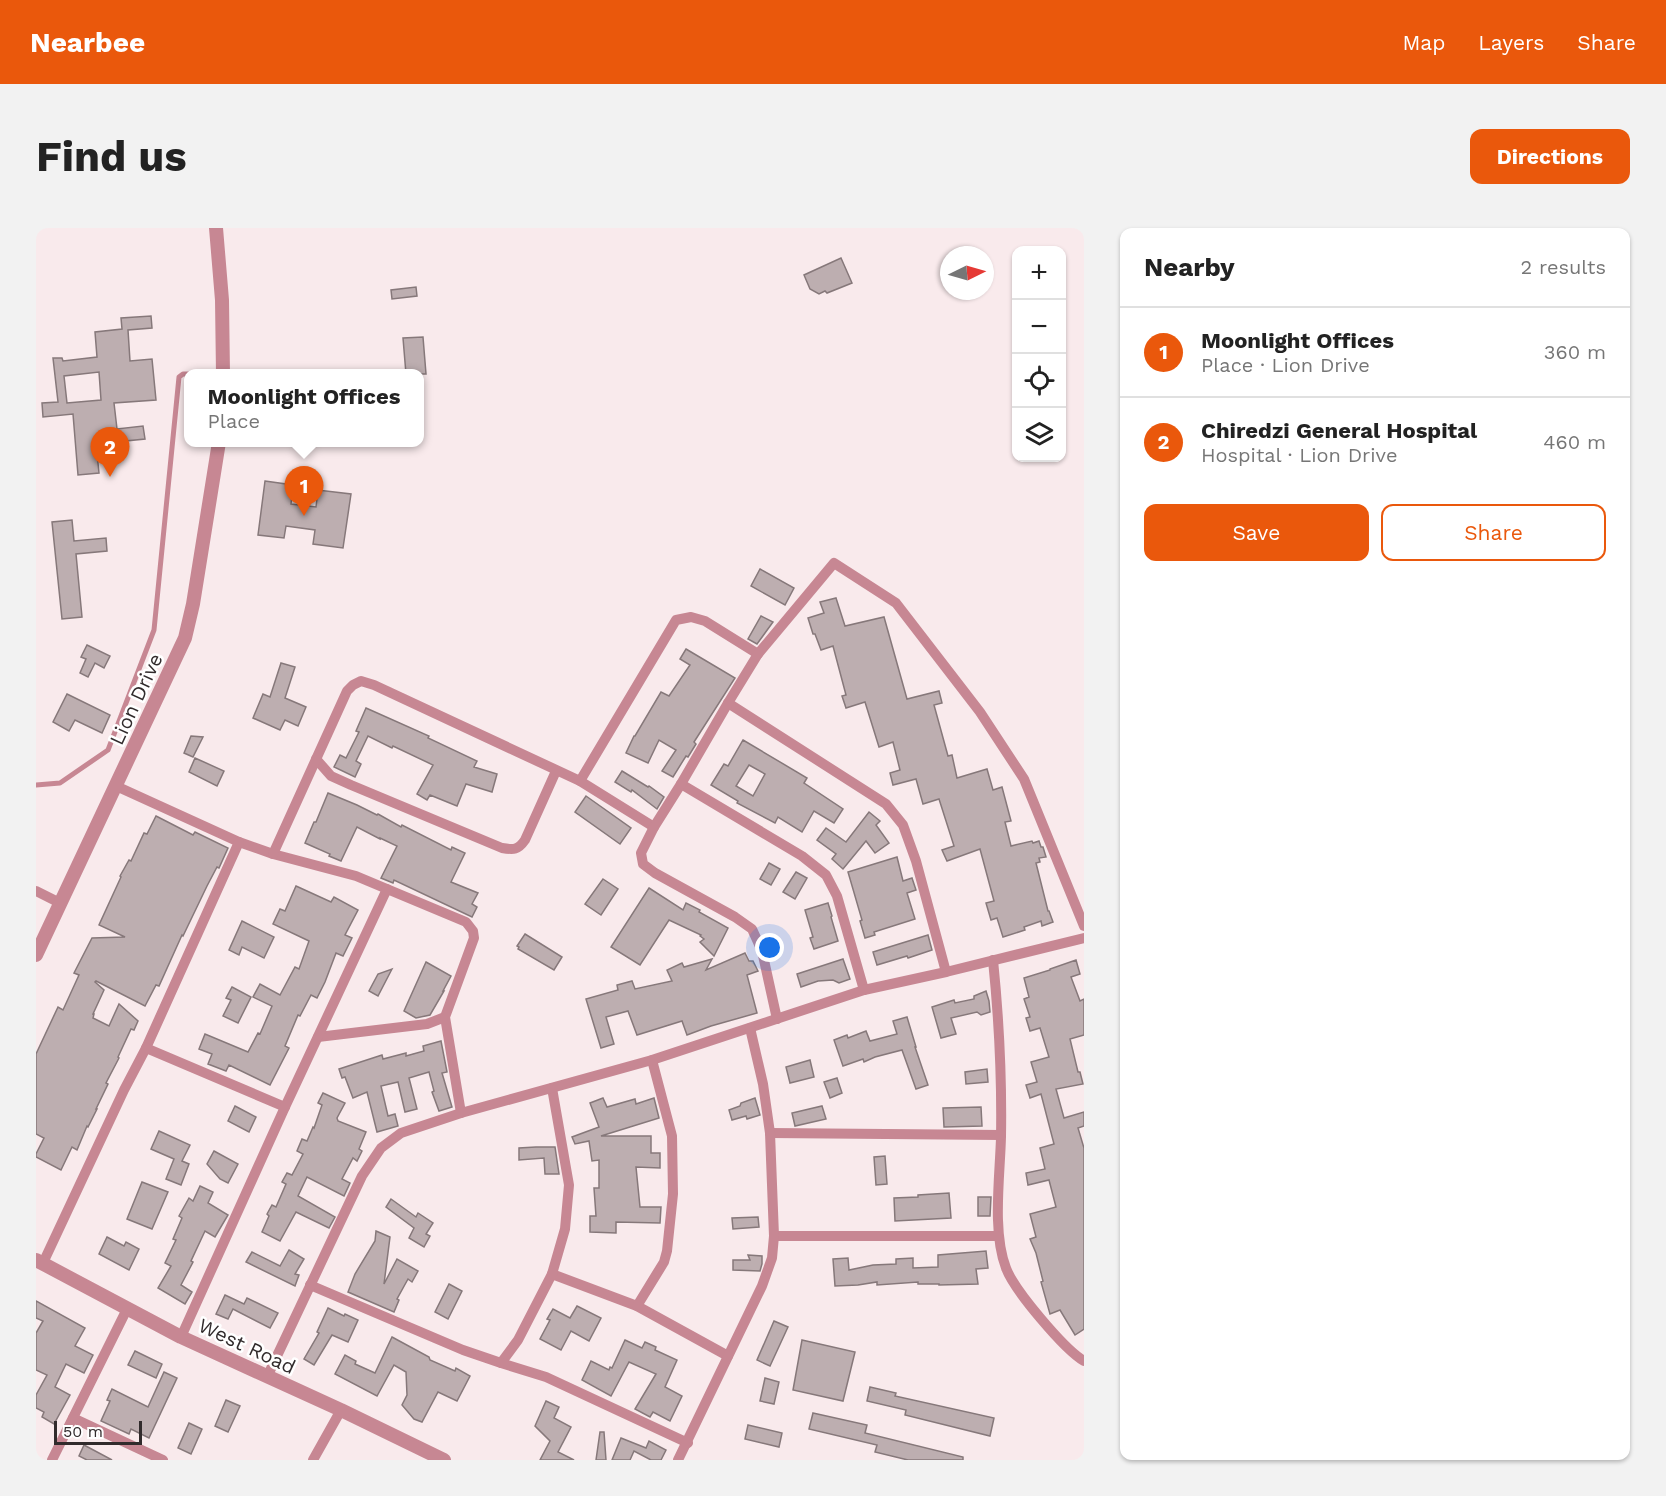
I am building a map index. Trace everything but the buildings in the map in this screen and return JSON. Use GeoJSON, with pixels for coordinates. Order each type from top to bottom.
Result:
{"type":"FeatureCollection","features":[{"type":"Feature","properties":{"kind":"street"},"geometry":{"type":"LineString","coordinates":[[216,228],[222,300],[224,369]]}},
{"type":"Feature","properties":{"kind":"street","name":"Lion Drive"},"geometry":{"type":"LineString","coordinates":[[36,955],[185,638],[193,604],[218,447]]}},
{"type":"Feature","properties":{"kind":"street"},"geometry":{"type":"LineString","coordinates":[[777,1019],[762,951],[752,929],[735,917],[655,873],[643,864],[641,853],[654,827],[758,654],[834,563],[896,603],[980,712],[1024,779],[1084,926]]}},
{"type":"Feature","properties":{"kind":"street"},"geometry":{"type":"LineString","coordinates":[[580,781],[676,620],[691,617],[705,621],[758,654]]}},
{"type":"Feature","properties":{"kind":"street"},"geometry":{"type":"LineString","coordinates":[[273,854],[347,691],[361,681],[580,781],[654,827]]}},
{"type":"Feature","properties":{"kind":"street"},"geometry":{"type":"LineString","coordinates":[[728,703],[886,804],[903,825],[913,852],[946,972]]}},
{"type":"Feature","properties":{"kind":"street"},"geometry":{"type":"LineString","coordinates":[[316,759],[331,776],[502,848],[513,850],[520,847],[525,840],[556,771]]}},
{"type":"Feature","properties":{"kind":"street"},"geometry":{"type":"LineString","coordinates":[[681,784],[802,856],[826,875],[837,896],[864,990]]}},
{"type":"Feature","properties":{"kind":"street"},"geometry":{"type":"LineString","coordinates":[[116,786],[239,842],[273,854],[356,876],[466,922],[473,931],[474,938],[446,1017],[461,1113]]}},
{"type":"Feature","properties":{"kind":"street"},"geometry":{"type":"LineString","coordinates":[[39,1262],[146,1048],[239,842]]}},
{"type":"Feature","properties":{"kind":"street"},"geometry":{"type":"LineString","coordinates":[[181,1337],[387,889]]}},
{"type":"Feature","properties":{"kind":"street"},"geometry":{"type":"LineString","coordinates":[[36,891],[60,903]]}},
{"type":"Feature","properties":{"kind":"street"},"geometry":{"type":"LineString","coordinates":[[267,1377],[362,1176],[381,1148],[400,1133],[461,1113],[652,1060],[864,990],[1084,938]]}},
{"type":"Feature","properties":{"kind":"street"},"geometry":{"type":"LineString","coordinates":[[993,960],[999,1027],[1001,1135],[998,1236],[1006,1269],[1015,1286],[1055,1335],[1084,1361]]}},
{"type":"Feature","properties":{"kind":"street"},"geometry":{"type":"LineString","coordinates":[[318,1037],[427,1024],[446,1017]]}},
{"type":"Feature","properties":{"kind":"street"},"geometry":{"type":"LineString","coordinates":[[678,1460],[762,1286],[772,1258],[774,1236],[770,1133],[763,1084],[750,1028]]}},
{"type":"Feature","properties":{"kind":"street"},"geometry":{"type":"LineString","coordinates":[[146,1048],[285,1107]]}},
{"type":"Feature","properties":{"kind":"street"},"geometry":{"type":"LineString","coordinates":[[637,1306],[663,1263],[667,1251],[673,1194],[672,1136],[652,1060]]}},
{"type":"Feature","properties":{"kind":"street"},"geometry":{"type":"LineString","coordinates":[[501,1363],[518,1340],[552,1274],[565,1229],[569,1185],[552,1088]]}},
{"type":"Feature","properties":{"kind":"street"},"geometry":{"type":"LineString","coordinates":[[770,1133],[1001,1135]]}},
{"type":"Feature","properties":{"kind":"street"},"geometry":{"type":"LineString","coordinates":[[774,1236],[998,1236]]}},
{"type":"Feature","properties":{"kind":"street","name":"West Road"},"geometry":{"type":"LineString","coordinates":[[39,1262],[181,1337],[444,1460]]}},
{"type":"Feature","properties":{"kind":"street"},"geometry":{"type":"LineString","coordinates":[[552,1274],[637,1306],[728,1356]]}},
{"type":"Feature","properties":{"kind":"street"},"geometry":{"type":"LineString","coordinates":[[310,1285],[463,1350],[546,1377],[688,1443]]}},
{"type":"Feature","properties":{"kind":"street"},"geometry":{"type":"LineString","coordinates":[[52,1460],[127,1309]]}},
{"type":"Feature","properties":{"kind":"street"},"geometry":{"type":"LineString","coordinates":[[313,1460],[341,1410]]}},
{"type":"Feature","properties":{"kind":"street"},"geometry":{"type":"LineString","coordinates":[[73,1418],[164,1460]]}},
{"type":"Feature","properties":{"kind":"lane"},"geometry":{"type":"LineString","coordinates":[[36,785],[60,783],[108,750],[154,630],[179,377],[184,374]]}},
{"type":"Feature","properties":{"kind":"place","name":"Chiredzi General Hospital"},"geometry":{"type":"Point","coordinates":[110,477]}},
{"type":"Feature","properties":{"kind":"place","name":"Moonlight Offices"},"geometry":{"type":"Point","coordinates":[304,516]}}]}
